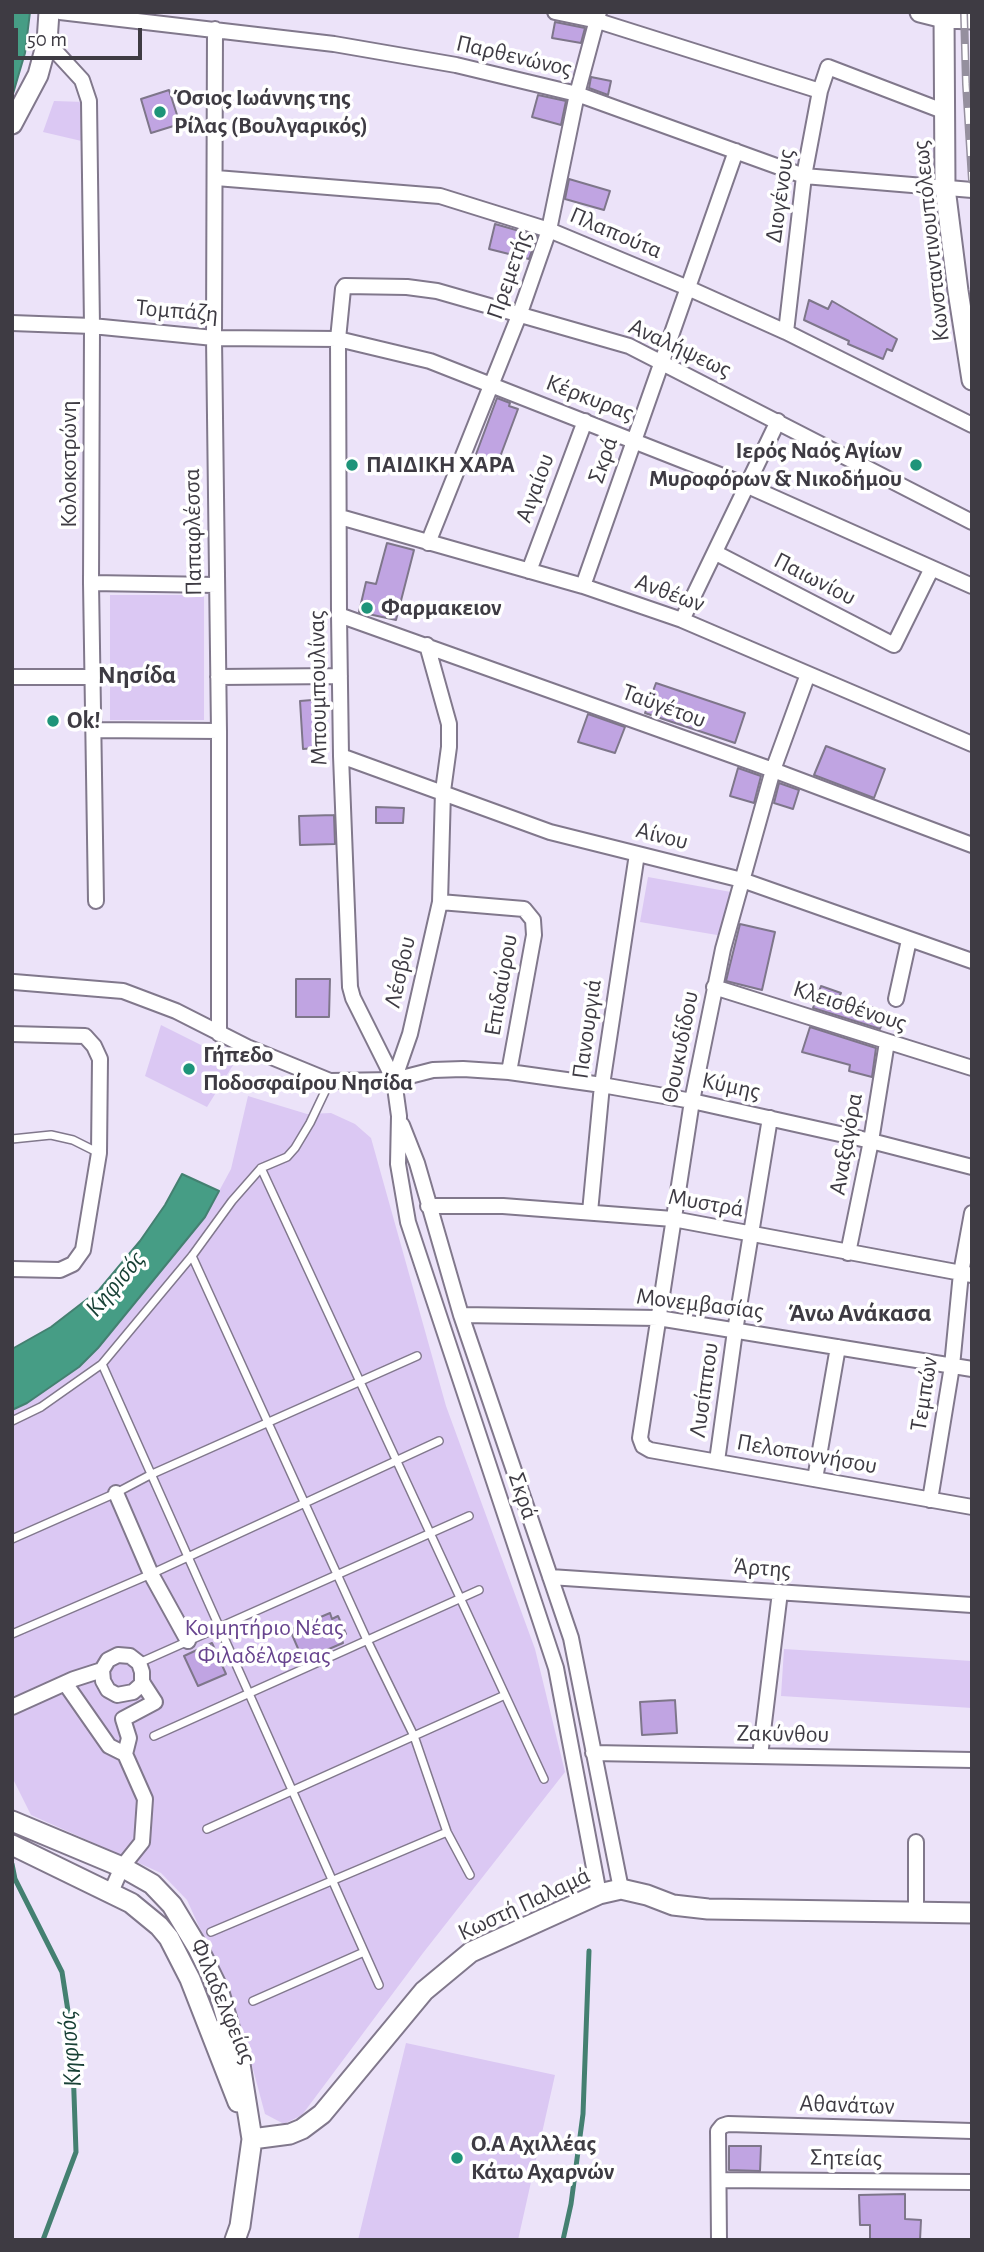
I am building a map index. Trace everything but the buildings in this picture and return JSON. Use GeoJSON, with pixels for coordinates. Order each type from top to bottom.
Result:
{"type":"FeatureCollection","features":[{"type":"Feature","properties":{"kind":"street"},"geometry":{"type":"LineString","coordinates":[[12,124],[38,75],[47,42],[49,12]]}},
{"type":"Feature","properties":{"kind":"street","name":"Παρθενώνος"},"geometry":{"type":"LineString","coordinates":[[60,12],[334,44],[456,65],[577,94],[804,176],[972,190]]}},
{"type":"Feature","properties":{"kind":"street"},"geometry":{"type":"LineString","coordinates":[[555,12],[598,17],[820,91]]}},
{"type":"Feature","properties":{"kind":"street"},"geometry":{"type":"LineString","coordinates":[[920,12],[972,19]]}},
{"type":"Feature","properties":{"kind":"street","name":"Κωνσταντινουπόλεως"},"geometry":{"type":"LineString","coordinates":[[944,15],[943,111],[946,188],[972,380]]}},
{"type":"Feature","properties":{"kind":"street","name":"Πρεμετής"},"geometry":{"type":"LineString","coordinates":[[428,542],[520,313],[549,230],[577,94],[598,17]]}},
{"type":"Feature","properties":{"kind":"street","name":"Παπαφλέσσα"},"geometry":{"type":"LineString","coordinates":[[215,29],[214,338],[219,731],[219,1034]]}},
{"type":"Feature","properties":{"kind":"street","name":"Κολοκοτρώνη"},"geometry":{"type":"LineString","coordinates":[[47,42],[82,80],[89,101],[91,583],[96,901]]}},
{"type":"Feature","properties":{"kind":"street","name":"Διογένους"},"geometry":{"type":"LineString","coordinates":[[786,332],[804,176],[820,91],[828,67],[943,111]]}},
{"type":"Feature","properties":{"kind":"street","name":"Σκρά"},"geometry":{"type":"LineString","coordinates":[[583,586],[736,151]]}},
{"type":"Feature","properties":{"kind":"street","name":"Πλαπούτα"},"geometry":{"type":"LineString","coordinates":[[216,178],[440,196],[549,230],[786,332],[972,425]]}},
{"type":"Feature","properties":{"kind":"street","name":"Αναλήψεως"},"geometry":{"type":"LineString","coordinates":[[345,286],[421,289],[520,313],[621,343],[662,361],[972,522]]}},
{"type":"Feature","properties":{"kind":"street","name":"Μπουμπουλίνας"},"geometry":{"type":"LineString","coordinates":[[345,286],[341,298],[338,338],[339,615],[341,756],[350,987],[394,1080]]}},
{"type":"Feature","properties":{"kind":"street","name":"Τομπάζη"},"geometry":{"type":"LineString","coordinates":[[12,323],[92,326],[214,338],[338,338]]}},
{"type":"Feature","properties":{"kind":"street","name":"Κέρκυρας"},"geometry":{"type":"LineString","coordinates":[[338,338],[430,361],[634,440],[748,486],[972,586]]}},
{"type":"Feature","properties":{"kind":"street","name":"Αιγαίου"},"geometry":{"type":"LineString","coordinates":[[529,571],[585,421]]}},
{"type":"Feature","properties":{"kind":"street"},"geometry":{"type":"LineString","coordinates":[[682,620],[778,421]]}},
{"type":"Feature","properties":{"kind":"street","name":"Ανθέων"},"geometry":{"type":"LineString","coordinates":[[340,517],[583,586],[682,620],[972,744]]}},
{"type":"Feature","properties":{"kind":"street","name":"Παιωνίου"},"geometry":{"type":"LineString","coordinates":[[716,553],[894,645],[932,568]]}},
{"type":"Feature","properties":{"kind":"street"},"geometry":{"type":"LineString","coordinates":[[91,583],[216,585]]}},
{"type":"Feature","properties":{"kind":"street","name":"Ταϋγέτου"},"geometry":{"type":"LineString","coordinates":[[339,615],[773,770],[972,845]]}},
{"type":"Feature","properties":{"kind":"street","name":"Λέσβου"},"geometry":{"type":"LineString","coordinates":[[394,1080],[410,1034],[440,902],[443,791],[449,724],[427,645]]}},
{"type":"Feature","properties":{"kind":"street","name":"Θουκυδίδου"},"geometry":{"type":"LineString","coordinates":[[640,1438],[692,1101],[715,987],[773,770],[808,674]]}},
{"type":"Feature","properties":{"kind":"street"},"geometry":{"type":"LineString","coordinates":[[218,677],[340,676]]}},
{"type":"Feature","properties":{"kind":"street"},"geometry":{"type":"LineString","coordinates":[[12,677],[93,677]]}},
{"type":"Feature","properties":{"kind":"street"},"geometry":{"type":"LineString","coordinates":[[93,730],[219,731]]}},
{"type":"Feature","properties":{"kind":"street","name":"Αίνου"},"geometry":{"type":"LineString","coordinates":[[341,756],[550,832],[742,880],[972,961]]}},
{"type":"Feature","properties":{"kind":"street","name":"Πανουργιά"},"geometry":{"type":"LineString","coordinates":[[590,1212],[601,1085],[637,854]]}},
{"type":"Feature","properties":{"kind":"street","name":"Επιδαύρου"},"geometry":{"type":"LineString","coordinates":[[440,902],[524,909],[533,920],[534,935],[509,1072]]}},
{"type":"Feature","properties":{"kind":"street"},"geometry":{"type":"LineString","coordinates":[[896,999],[909,940]]}},
{"type":"Feature","properties":{"kind":"street"},"geometry":{"type":"LineString","coordinates":[[14,982],[124,991],[176,1011],[247,1047],[330,1081],[394,1080]]}},
{"type":"Feature","properties":{"kind":"street","name":"Κλεισθένους"},"geometry":{"type":"LineString","coordinates":[[715,987],[972,1068]]}},
{"type":"Feature","properties":{"kind":"street"},"geometry":{"type":"LineString","coordinates":[[12,1034],[85,1036],[94,1045],[100,1059],[99,1153],[83,1250],[73,1265],[60,1270],[12,1269]]}},
{"type":"Feature","properties":{"kind":"street","name":"Αναξαγόρα"},"geometry":{"type":"LineString","coordinates":[[848,1254],[871,1141],[887,1042]]}},
{"type":"Feature","properties":{"kind":"street","name":"Κύμης"},"geometry":{"type":"LineString","coordinates":[[394,1080],[433,1070],[463,1069],[509,1072],[601,1085],[770,1118],[972,1167]]}},
{"type":"Feature","properties":{"kind":"street","name":"Σκρά"},"geometry":{"type":"LineString","coordinates":[[394,1080],[399,1116],[398,1164],[408,1222],[550,1646],[561,1688],[571,1755],[599,1894]]}},
{"type":"Feature","properties":{"kind":"street","name":"Σκρά"},"geometry":{"type":"LineString","coordinates":[[399,1116],[417,1163],[461,1315],[571,1638],[621,1889]]}},
{"type":"Feature","properties":{"kind":"street","name":"Λυσίππου"},"geometry":{"type":"LineString","coordinates":[[717,1461],[770,1118]]}},
{"type":"Feature","properties":{"kind":"street","name":"Μυστρά"},"geometry":{"type":"LineString","coordinates":[[428,1206],[503,1206],[673,1219],[848,1254],[967,1274]]}},
{"type":"Feature","properties":{"kind":"street","name":"Τεμπών"},"geometry":{"type":"LineString","coordinates":[[930,1500],[967,1274],[972,1213]]}},
{"type":"Feature","properties":{"kind":"street","name":"Μονεμβασίας"},"geometry":{"type":"LineString","coordinates":[[461,1315],[658,1318],[972,1369]]}},
{"type":"Feature","properties":{"kind":"street"},"geometry":{"type":"LineString","coordinates":[[815,1479],[838,1347]]}},
{"type":"Feature","properties":{"kind":"street","name":"Πελοποννήσου"},"geometry":{"type":"LineString","coordinates":[[640,1438],[643,1446],[650,1450],[972,1507]]}},
{"type":"Feature","properties":{"kind":"street"},"geometry":{"type":"LineString","coordinates":[[116,1493],[151,1574],[188,1641]]}},
{"type":"Feature","properties":{"kind":"street","name":"Άρτης"},"geometry":{"type":"LineString","coordinates":[[550,1577],[972,1605]]}},
{"type":"Feature","properties":{"kind":"street"},"geometry":{"type":"LineString","coordinates":[[760,1756],[780,1592]]}},
{"type":"Feature","properties":{"kind":"street"},"geometry":{"type":"LineString","coordinates":[[125,1754],[130,1738],[122,1719],[155,1702],[143,1683],[139,1663],[130,1656],[118,1655],[108,1660],[102,1671],[108,1690],[117,1695],[133,1692],[143,1683]]}},
{"type":"Feature","properties":{"kind":"street"},"geometry":{"type":"LineString","coordinates":[[12,1707],[65,1683],[102,1671]]}},
{"type":"Feature","properties":{"kind":"street"},"geometry":{"type":"LineString","coordinates":[[65,1683],[109,1746],[125,1754],[145,1799],[142,1842],[122,1867],[110,1892]]}},
{"type":"Feature","properties":{"kind":"street","name":"Ζακύνθου"},"geometry":{"type":"LineString","coordinates":[[593,1753],[972,1760]]}},
{"type":"Feature","properties":{"kind":"street","name":"Φιλαδελφείας"},"geometry":{"type":"LineString","coordinates":[[12,1821],[122,1867],[152,1884],[172,1905],[198,1948],[212,1976],[240,2064],[252,2139],[240,2225],[235,2240]]}},
{"type":"Feature","properties":{"kind":"street"},"geometry":{"type":"LineString","coordinates":[[916,1842],[916,1913]]}},
{"type":"Feature","properties":{"kind":"street","name":"Φιλαδελφείας"},"geometry":{"type":"LineString","coordinates":[[12,1845],[131,1902],[149,1915],[169,1938],[190,1979],[252,2139]]}},
{"type":"Feature","properties":{"kind":"street","name":"Κωστή Παλαμά"},"geometry":{"type":"LineString","coordinates":[[252,2139],[290,2134],[302,2129],[322,2114],[424,1991],[471,1952],[599,1894],[621,1889],[673,1905],[699,1908],[972,1913]]}},
{"type":"Feature","properties":{"kind":"street","name":"Αθανάτων"},"geometry":{"type":"LineString","coordinates":[[719,2180],[718,2131],[728,2124],[972,2131]]}},
{"type":"Feature","properties":{"kind":"street"},"geometry":{"type":"LineString","coordinates":[[719,2180],[719,2240]]}},
{"type":"Feature","properties":{"kind":"street","name":"Σητείας"},"geometry":{"type":"LineString","coordinates":[[719,2180],[972,2182]]}},
{"type":"Feature","properties":{"kind":"lane"},"geometry":{"type":"LineString","coordinates":[[12,1421],[41,1407],[102,1363],[192,1256],[261,1167],[287,1157],[295,1148],[330,1081]]}},
{"type":"Feature","properties":{"kind":"lane"},"geometry":{"type":"LineString","coordinates":[[12,1139],[51,1135],[73,1140],[99,1153]]}},
{"type":"Feature","properties":{"kind":"lane"},"geometry":{"type":"LineString","coordinates":[[261,1167],[544,1779]]}},
{"type":"Feature","properties":{"kind":"lane"},"geometry":{"type":"LineString","coordinates":[[192,1256],[367,1640],[414,1736],[447,1832],[470,1874]]}},
{"type":"Feature","properties":{"kind":"lane"},"geometry":{"type":"LineString","coordinates":[[12,1539],[417,1356]]}},
{"type":"Feature","properties":{"kind":"lane"},"geometry":{"type":"LineString","coordinates":[[102,1363],[379,1985]]}},
{"type":"Feature","properties":{"kind":"lane"},"geometry":{"type":"LineString","coordinates":[[12,1634],[151,1574],[439,1441]]}},
{"type":"Feature","properties":{"kind":"lane"},"geometry":{"type":"LineString","coordinates":[[139,1663],[469,1516]]}},
{"type":"Feature","properties":{"kind":"lane"},"geometry":{"type":"LineString","coordinates":[[154,1737],[479,1590]]}},
{"type":"Feature","properties":{"kind":"lane"},"geometry":{"type":"LineString","coordinates":[[207,1829],[505,1695]]}},
{"type":"Feature","properties":{"kind":"lane"},"geometry":{"type":"LineString","coordinates":[[211,1932],[447,1832]]}},
{"type":"Feature","properties":{"kind":"lane"},"geometry":{"type":"LineString","coordinates":[[253,2001],[364,1952]]}},
{"type":"Feature","properties":{"kind":"green space"},"geometry":{"type":"Polygon","coordinates":[[[54,101],[85,102],[90,143],[43,132],[54,101]]]}},
{"type":"Feature","properties":{"kind":"green space"},"geometry":{"type":"Polygon","coordinates":[[[110,595],[204,595],[204,720],[110,720],[110,595]]]}},
{"type":"Feature","properties":{"kind":"green space"},"geometry":{"type":"Polygon","coordinates":[[[648,877],[731,892],[723,936],[640,922],[648,877]]]}},
{"type":"Feature","properties":{"kind":"green space","name":"Γήπεδο Ποδοσφαίρου Νησίδα"},"geometry":{"type":"Polygon","coordinates":[[[161,1025],[235,1062],[207,1107],[145,1076],[161,1025]]]}},
{"type":"Feature","properties":{"kind":"green space","name":"Κοιμητήριο Νέας Φιλαδέλφειας"},"geometry":{"type":"Polygon","coordinates":[[[248,1096],[307,1114],[331,1113],[355,1124],[371,1138],[446,1406],[535,1649],[565,1772],[423,1953],[302,2115],[284,2124],[265,2114],[246,2043],[221,1975],[187,1900],[161,1873],[31,1815],[12,1777],[12,1410],[27,1403],[79,1367],[98,1348],[205,1217],[231,1169],[248,1096]]]}},
{"type":"Feature","properties":{"kind":"green space"},"geometry":{"type":"Polygon","coordinates":[[[784,1649],[972,1661],[972,1708],[781,1696],[784,1649]]]}},
{"type":"Feature","properties":{"kind":"green space","name":"Ο.Α Αχιλλέας Κάτω Αχαρνών"},"geometry":{"type":"Polygon","coordinates":[[[406,2043],[555,2075],[518,2240],[358,2240],[406,2043]]]}},
{"type":"Feature","properties":{"kind":"water"},"geometry":{"type":"Polygon","coordinates":[[[12,12],[30,12],[25,53],[12,97],[12,12]]]}},
{"type":"Feature","properties":{"kind":"water"},"geometry":{"type":"Polygon","coordinates":[[[182,1174],[219,1191],[205,1217],[98,1348],[79,1367],[27,1403],[12,1410],[12,1349],[51,1327],[99,1290],[140,1241],[182,1174]]]}},
{"type":"Feature","properties":{"kind":"waterway","name":"Κηφισός"},"geometry":{"type":"LineString","coordinates":[[12,1864],[15,1879],[62,1972],[72,2037],[76,2152],[43,2240]]}},
{"type":"Feature","properties":{"kind":"waterway"},"geometry":{"type":"LineString","coordinates":[[563,2240],[571,2204],[583,2114],[589,1951]]}},
{"type":"Feature","properties":{"kind":"railway"},"geometry":{"type":"LineString","coordinates":[[964,12],[972,180]]}},
{"type":"Feature","properties":{"kind":"place","name":"Όσιος Ιωάννης της Ρίλας (Βουλγαρικός)"},"geometry":{"type":"Point","coordinates":[160,112]}},
{"type":"Feature","properties":{"kind":"place","name":"ΠΑΙΔΙΚΗ ΧΑΡΑ"},"geometry":{"type":"Point","coordinates":[352,465]}},
{"type":"Feature","properties":{"kind":"place","name":"Ιερός Ναός Αγίων Μυροφόρων & Νικοδήμου"},"geometry":{"type":"Point","coordinates":[916,465]}},
{"type":"Feature","properties":{"kind":"place","name":"Φαρμακειον"},"geometry":{"type":"Point","coordinates":[367,608]}},
{"type":"Feature","properties":{"kind":"place","name":"Ok!"},"geometry":{"type":"Point","coordinates":[53,721]}},
{"type":"Feature","properties":{"kind":"place","name":"Γήπεδο Ποδοσφαίρου Νησίδα"},"geometry":{"type":"Point","coordinates":[189,1069]}},
{"type":"Feature","properties":{"kind":"place","name":"Ο.Α Αχιλλέας Κάτω Αχαρνών"},"geometry":{"type":"Point","coordinates":[457,2158]}},
{"type":"Feature","properties":{"kind":"district","name":"Νησίδα"},"geometry":{"type":"Point","coordinates":[137,675]}},
{"type":"Feature","properties":{"kind":"district","name":"Άνω Ανάκασα"},"geometry":{"type":"Point","coordinates":[860,1313]}}]}
